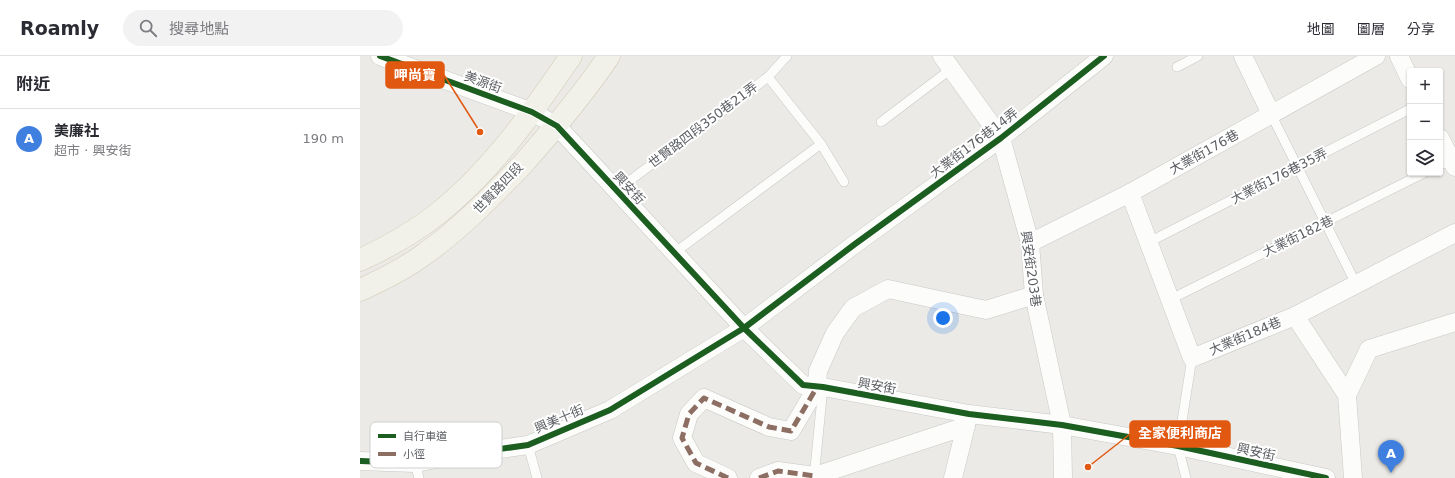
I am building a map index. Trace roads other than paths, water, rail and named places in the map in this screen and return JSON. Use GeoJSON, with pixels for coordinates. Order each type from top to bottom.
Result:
{"type":"FeatureCollection","features":[{"type":"Feature","properties":{"kind":"main road","name":"世賢路四段"},"geometry":{"type":"LineString","coordinates":[[360,260],[403,237],[436,216],[479,176],[532,112],[571,56]]}},
{"type":"Feature","properties":{"kind":"main road","name":"世賢路四段"},"geometry":{"type":"LineString","coordinates":[[360,290],[383,279],[426,253],[470,217],[502,186],[557,126],[609,56]]}},
{"type":"Feature","properties":{"kind":"street","name":"美源街"},"geometry":{"type":"LineString","coordinates":[[380,56],[532,112]]}},
{"type":"Feature","properties":{"kind":"street","name":"大業街176巷14弄"},"geometry":{"type":"LineString","coordinates":[[744,328],[854,244],[1001,138],[1104,56]]}},
{"type":"Feature","properties":{"kind":"street"},"geometry":{"type":"LineString","coordinates":[[1243,56],[1271,114]]}},
{"type":"Feature","properties":{"kind":"street","name":"大業街176巷"},"geometry":{"type":"LineString","coordinates":[[1030,243],[1130,193],[1376,56]]}},
{"type":"Feature","properties":{"kind":"street"},"geometry":{"type":"LineString","coordinates":[[1399,56],[1407,73]]}},
{"type":"Feature","properties":{"kind":"street","name":"興安街203巷"},"geometry":{"type":"LineString","coordinates":[[947,62],[1001,138],[1030,243],[1034,295],[1062,425],[1063,478]]}},
{"type":"Feature","properties":{"kind":"street","name":"興安街"},"geometry":{"type":"LineString","coordinates":[[532,112],[557,126],[744,328],[803,385],[820,387],[968,420],[1062,425],[1178,446],[1326,478]]}},
{"type":"Feature","properties":{"kind":"street"},"geometry":{"type":"LineString","coordinates":[[1441,140],[1449,164]]}},
{"type":"Feature","properties":{"kind":"street","name":"大業街184巷"},"geometry":{"type":"LineString","coordinates":[[1130,193],[1192,358],[1295,316],[1455,233]]}},
{"type":"Feature","properties":{"kind":"street"},"geometry":{"type":"LineString","coordinates":[[728,478],[696,463],[682,438],[689,414],[704,398],[769,427],[791,430],[820,387],[818,371],[835,333],[853,308],[888,289],[986,310],[1034,295]]}},
{"type":"Feature","properties":{"kind":"street"},"geometry":{"type":"LineString","coordinates":[[1295,316],[1347,396],[1353,478]]}},
{"type":"Feature","properties":{"kind":"street"},"geometry":{"type":"LineString","coordinates":[[1347,396],[1369,349],[1455,322]]}},
{"type":"Feature","properties":{"kind":"street","name":"興美十街"},"geometry":{"type":"LineString","coordinates":[[502,449],[528,445],[610,410],[744,328]]}},
{"type":"Feature","properties":{"kind":"street"},"geometry":{"type":"LineString","coordinates":[[759,478],[778,471],[814,477],[968,420]]}},
{"type":"Feature","properties":{"kind":"street"},"geometry":{"type":"LineString","coordinates":[[953,478],[968,420]]}},
{"type":"Feature","properties":{"kind":"street","name":"興美十街"},"geometry":{"type":"LineString","coordinates":[[360,461],[370,463]]}},
{"type":"Feature","properties":{"kind":"street","name":"興美十街"},"geometry":{"type":"LineString","coordinates":[[400,468],[417,471]]}},
{"type":"Feature","properties":{"kind":"lane","name":"世賢路四段350巷21弄"},"geometry":{"type":"LineString","coordinates":[[616,191],[768,77],[787,56]]}},
{"type":"Feature","properties":{"kind":"lane"},"geometry":{"type":"LineString","coordinates":[[1177,67],[1198,56]]}},
{"type":"Feature","properties":{"kind":"lane"},"geometry":{"type":"LineString","coordinates":[[880,122],[947,62]]}},
{"type":"Feature","properties":{"kind":"lane"},"geometry":{"type":"LineString","coordinates":[[768,77],[821,144],[844,182]]}},
{"type":"Feature","properties":{"kind":"lane","name":"大業街176巷35弄"},"geometry":{"type":"LineString","coordinates":[[1149,242],[1407,111]]}},
{"type":"Feature","properties":{"kind":"lane"},"geometry":{"type":"LineString","coordinates":[[1271,114],[1356,284]]}},
{"type":"Feature","properties":{"kind":"lane"},"geometry":{"type":"LineString","coordinates":[[674,254],[821,144]]}},
{"type":"Feature","properties":{"kind":"lane","name":"大業街182巷"},"geometry":{"type":"LineString","coordinates":[[1171,300],[1418,176]]}},
{"type":"Feature","properties":{"kind":"lane"},"geometry":{"type":"LineString","coordinates":[[1186,478],[1178,446],[1192,358]]}},
{"type":"Feature","properties":{"kind":"lane"},"geometry":{"type":"LineString","coordinates":[[814,477],[820,387]]}},
{"type":"Feature","properties":{"kind":"lane"},"geometry":{"type":"LineString","coordinates":[[528,445],[537,478]]}},
{"type":"Feature","properties":{"kind":"place","name":"呷尚寶"},"geometry":{"type":"Point","coordinates":[480,132]}},
{"type":"Feature","properties":{"kind":"place","name":"全家便利商店"},"geometry":{"type":"Point","coordinates":[1088,467]}},
{"type":"Feature","properties":{"kind":"place","name":"美廉社"},"geometry":{"type":"Point","coordinates":[1391,473]}}]}
